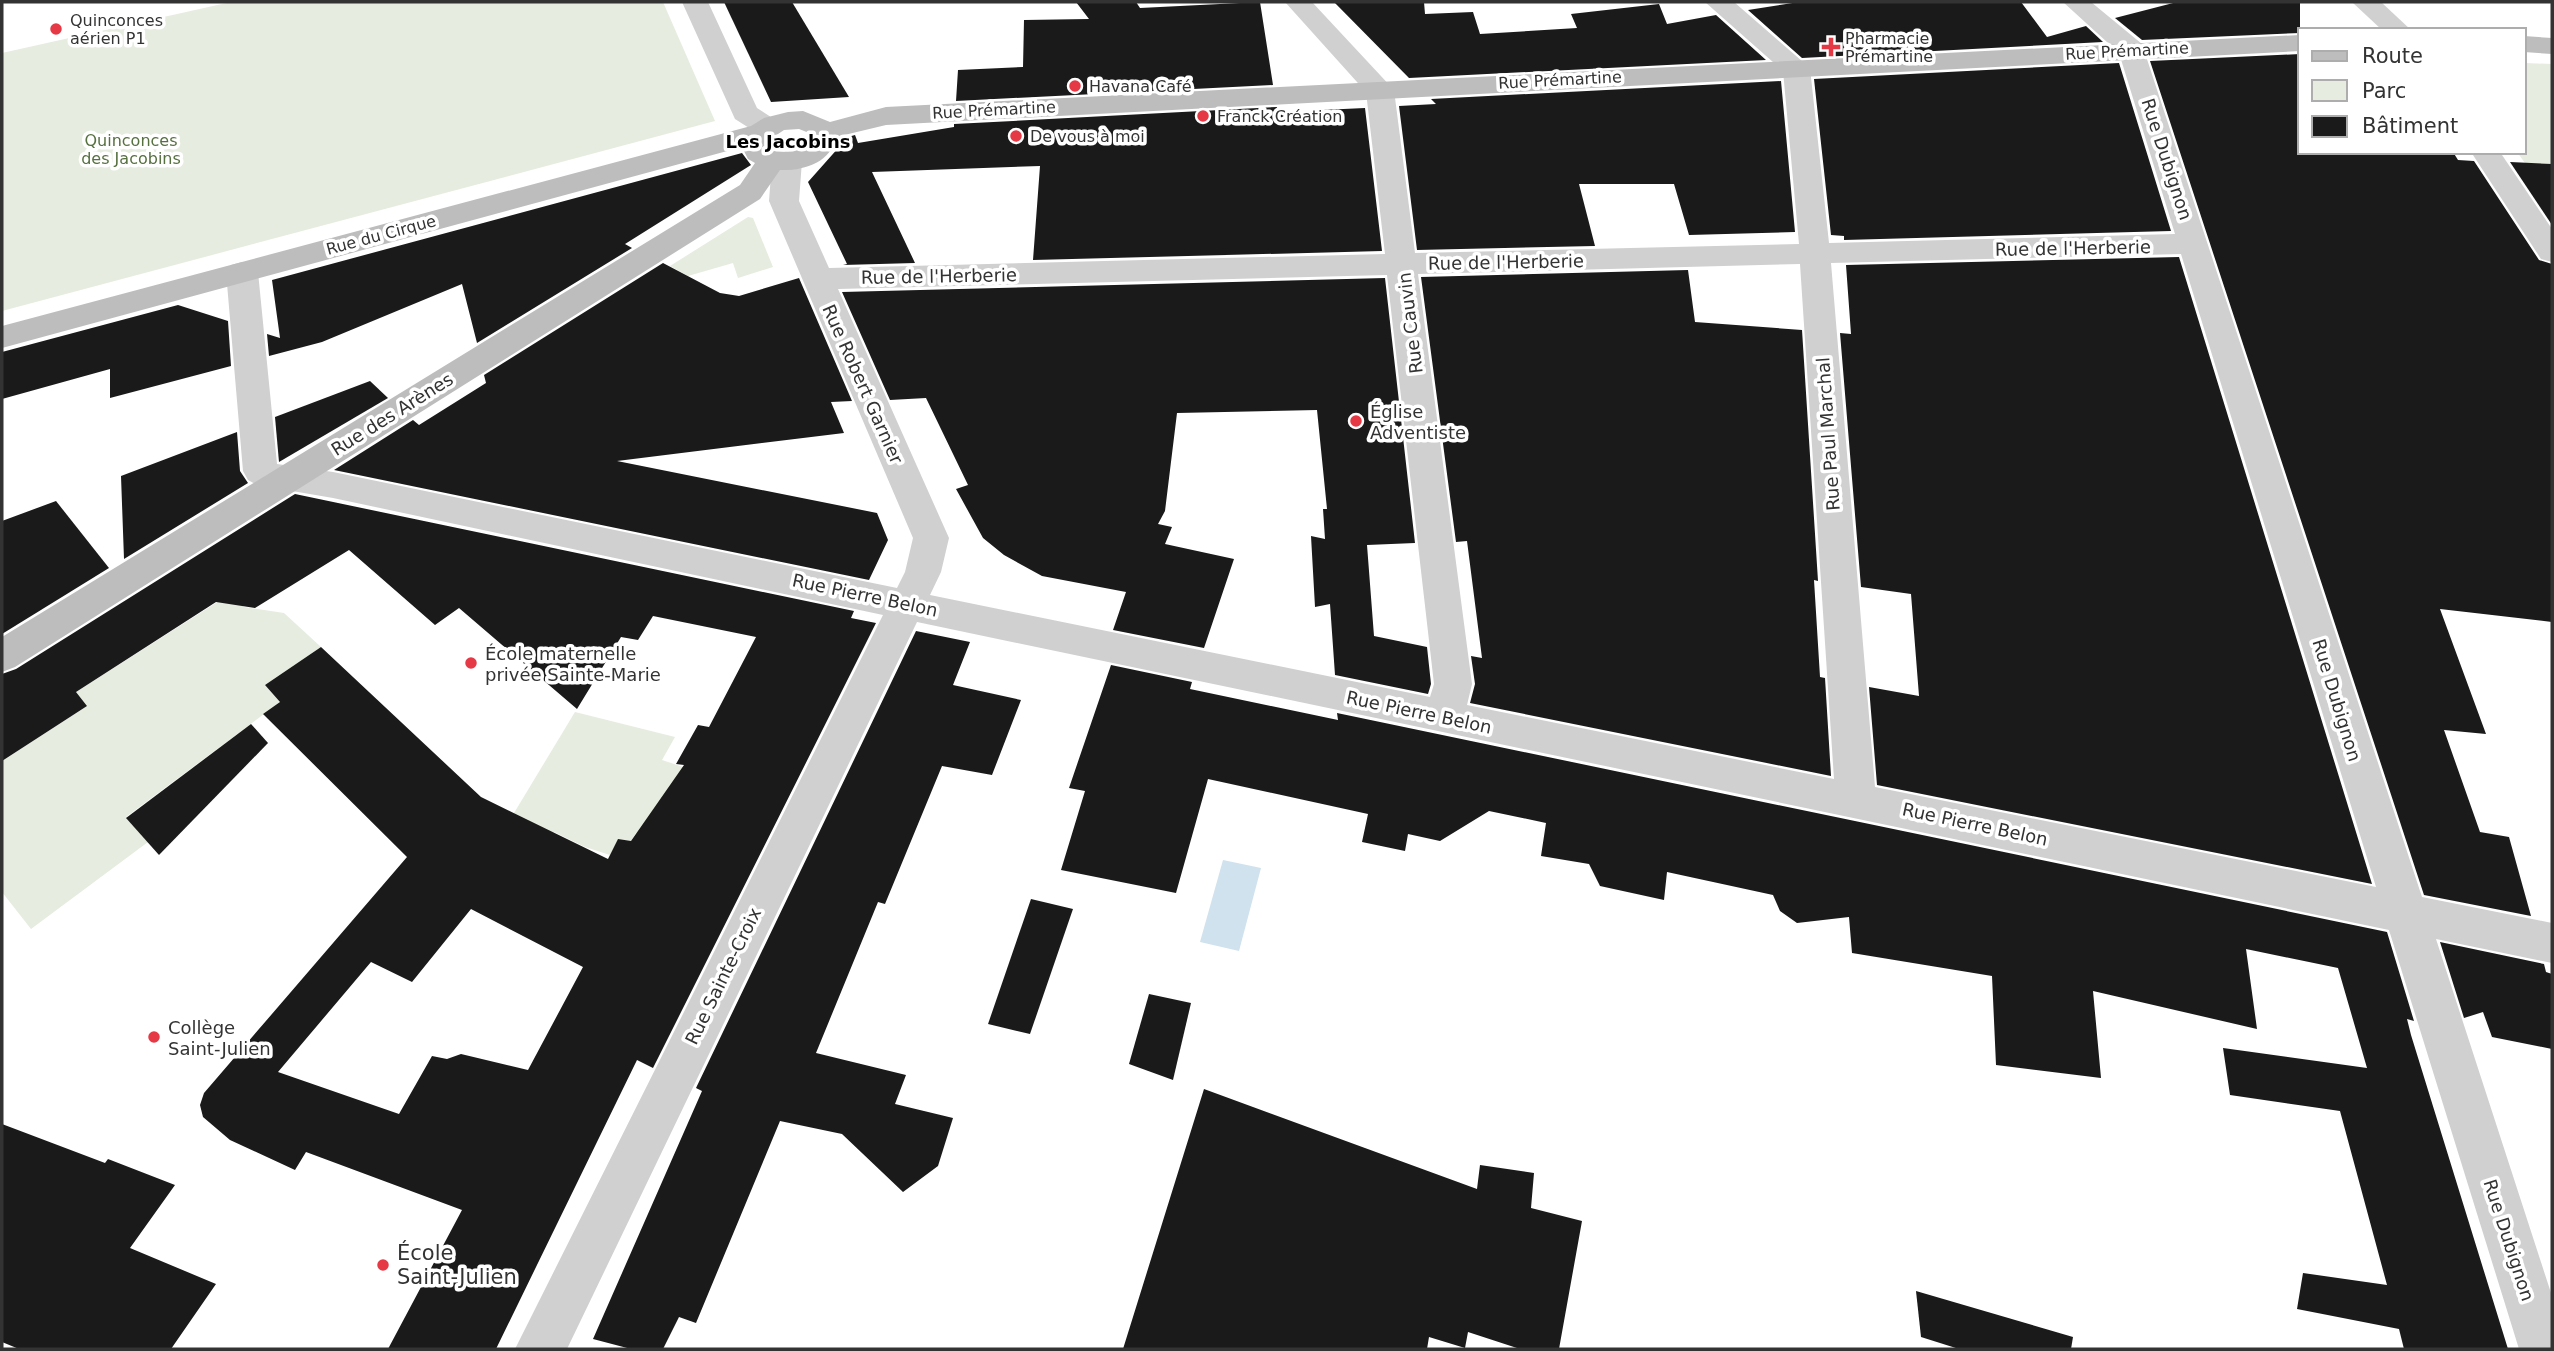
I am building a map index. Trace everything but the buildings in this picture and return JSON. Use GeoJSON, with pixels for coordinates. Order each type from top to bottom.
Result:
{"type":"FeatureCollection","features":[{"type":"Feature","properties":{"kind":"street"},"geometry":{"type":"LineString","coordinates":[[695,2],[746,113],[771,145],[814,152],[821,145],[822,132],[818,126],[803,120],[783,121],[771,145]]}},
{"type":"Feature","properties":{"kind":"street"},"geometry":{"type":"LineString","coordinates":[[1298,2],[1380,90]]}},
{"type":"Feature","properties":{"kind":"street"},"geometry":{"type":"LineString","coordinates":[[1718,2],[1796,68]]}},
{"type":"Feature","properties":{"kind":"street"},"geometry":{"type":"LineString","coordinates":[[2076,2],[2132,50]]}},
{"type":"Feature","properties":{"kind":"street"},"geometry":{"type":"LineString","coordinates":[[2365,2],[2396,28]]}},
{"type":"Feature","properties":{"kind":"street","name":"Rue Prémartine"},"geometry":{"type":"LineString","coordinates":[[822,132],[886,116],[2298,43]]}},
{"type":"Feature","properties":{"kind":"street"},"geometry":{"type":"LineString","coordinates":[[2526,44],[2552,46]]}},
{"type":"Feature","properties":{"kind":"street","name":"Rue Dubignon"},"geometry":{"type":"LineString","coordinates":[[2132,50],[2544,1349]]}},
{"type":"Feature","properties":{"kind":"street","name":"Rue Paul Marchal"},"geometry":{"type":"LineString","coordinates":[[1796,68],[1815,254],[1857,800]]}},
{"type":"Feature","properties":{"kind":"street","name":"Rue Cauvin"},"geometry":{"type":"LineString","coordinates":[[1380,90],[1453,684],[1445,718]]}},
{"type":"Feature","properties":{"kind":"street","name":"Rue du Cirque"},"geometry":{"type":"LineString","coordinates":[[2,337],[242,272],[771,145]]}},
{"type":"Feature","properties":{"kind":"street","name":"Rue Robert Garnier"},"geometry":{"type":"LineString","coordinates":[[771,145],[784,201],[932,538],[923,572],[906,604]]}},
{"type":"Feature","properties":{"kind":"street","name":"Rue des Arènes"},"geometry":{"type":"LineString","coordinates":[[2,656],[750,191],[771,145]]}},
{"type":"Feature","properties":{"kind":"street"},"geometry":{"type":"LineString","coordinates":[[2486,154],[2552,252]]}},
{"type":"Feature","properties":{"kind":"street","name":"Rue de l'Herberie"},"geometry":{"type":"LineString","coordinates":[[818,279],[2194,244]]}},
{"type":"Feature","properties":{"kind":"street"},"geometry":{"type":"LineString","coordinates":[[242,272],[260,471],[269,476],[287,479]]}},
{"type":"Feature","properties":{"kind":"street","name":"Rue Pierre Belon"},"geometry":{"type":"LineString","coordinates":[[287,479],[334,485],[1445,718],[2552,943]]}},
{"type":"Feature","properties":{"kind":"street","name":"Rue Sainte-Croix"},"geometry":{"type":"LineString","coordinates":[[540,1349],[906,604]]}},
{"type":"Feature","properties":{"kind":"green space","name":"Quinconces des Jacobins"},"geometry":{"type":"Polygon","coordinates":[[[231,2],[663,2],[715,121],[2,311],[2,53],[231,2]]]}},
{"type":"Feature","properties":{"kind":"green space"},"geometry":{"type":"Polygon","coordinates":[[[2526,63],[2552,64],[2552,164],[2525,163],[2518,154],[2526,154],[2526,63]]]}},
{"type":"Feature","properties":{"kind":"green space"},"geometry":{"type":"Polygon","coordinates":[[[748,217],[753,218],[773,267],[738,278],[733,263],[688,276],[670,266],[748,217]]]}},
{"type":"Feature","properties":{"kind":"green space"},"geometry":{"type":"Polygon","coordinates":[[[230,594],[244,607],[284,613],[321,647],[265,685],[280,702],[126,817],[148,842],[31,929],[2,892],[2,761],[87,706],[76,692],[230,594]]]}},
{"type":"Feature","properties":{"kind":"green space"},"geometry":{"type":"Polygon","coordinates":[[[575,712],[675,737],[662,760],[686,768],[672,841],[636,833],[631,841],[618,840],[610,855],[554,832],[538,850],[508,823],[575,712]]]}},
{"type":"Feature","properties":{"kind":"water"},"geometry":{"type":"Polygon","coordinates":[[[1223,860],[1261,868],[1239,951],[1200,942],[1223,860]]]}},
{"type":"Feature","properties":{"kind":"place","name":"Quinconces aérien P1"},"geometry":{"type":"Point","coordinates":[56,29]}},
{"type":"Feature","properties":{"kind":"place","name":"Pharmacie Prémartine"},"geometry":{"type":"Point","coordinates":[1831,47]}},
{"type":"Feature","properties":{"kind":"place","name":"Havana Café"},"geometry":{"type":"Point","coordinates":[1075,86]}},
{"type":"Feature","properties":{"kind":"place","name":"Franck Création"},"geometry":{"type":"Point","coordinates":[1203,116]}},
{"type":"Feature","properties":{"kind":"place","name":"De vous à moi"},"geometry":{"type":"Point","coordinates":[1016,136]}},
{"type":"Feature","properties":{"kind":"place","name":"Église Adventiste"},"geometry":{"type":"Point","coordinates":[1356,421]}},
{"type":"Feature","properties":{"kind":"place","name":"École maternelle privée Sainte-Marie"},"geometry":{"type":"Point","coordinates":[471,663]}},
{"type":"Feature","properties":{"kind":"place","name":"Collège Saint-Julien"},"geometry":{"type":"Point","coordinates":[154,1037]}},
{"type":"Feature","properties":{"kind":"place","name":"École Saint-Julien"},"geometry":{"type":"Point","coordinates":[383,1265]}},
{"type":"Feature","properties":{"kind":"district","name":"Les Jacobins"},"geometry":{"type":"Point","coordinates":[788,141]}}]}
